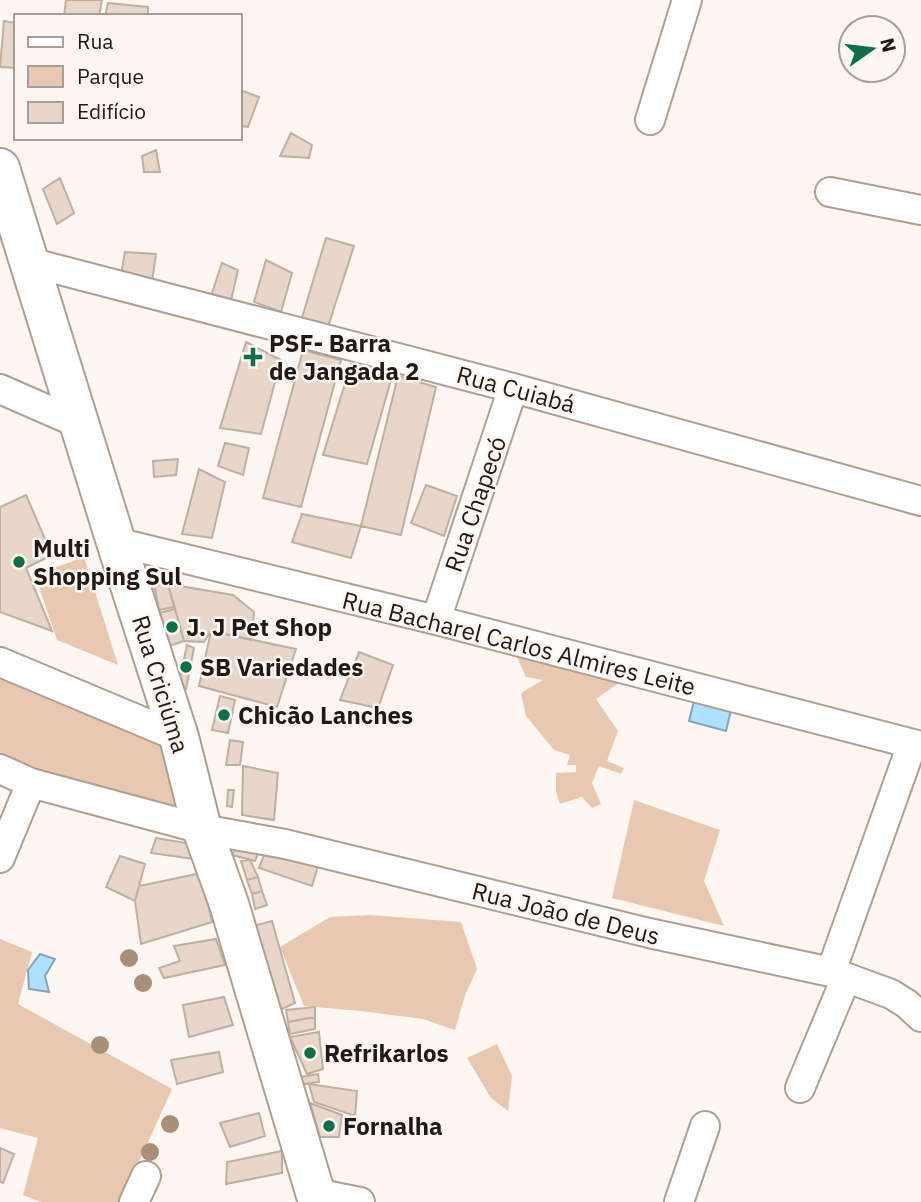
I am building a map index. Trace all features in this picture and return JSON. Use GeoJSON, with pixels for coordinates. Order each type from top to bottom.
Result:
{"type":"FeatureCollection","features":[{"type":"Feature","properties":{"kind":"main road","name":"Rua Criciúma"},"geometry":{"type":"LineString","coordinates":[[0,168],[179,737],[202,829],[229,904],[316,1197]]}},
{"type":"Feature","properties":{"kind":"street"},"geometry":{"type":"LineString","coordinates":[[650,120],[687,0]]}},
{"type":"Feature","properties":{"kind":"street"},"geometry":{"type":"LineString","coordinates":[[831,192],[921,210]]}},
{"type":"Feature","properties":{"kind":"street","name":"Rua Cuiabá"},"geometry":{"type":"LineString","coordinates":[[29,262],[513,388],[921,501]]}},
{"type":"Feature","properties":{"kind":"street","name":"Rua Chapecó"},"geometry":{"type":"LineString","coordinates":[[436,620],[513,388]]}},
{"type":"Feature","properties":{"kind":"street"},"geometry":{"type":"LineString","coordinates":[[0,389],[80,424]]}},
{"type":"Feature","properties":{"kind":"street","name":"Rua Bacharel Carlos Almires Leite"},"geometry":{"type":"LineString","coordinates":[[116,542],[436,620],[916,745]]}},
{"type":"Feature","properties":{"kind":"street"},"geometry":{"type":"LineString","coordinates":[[0,662],[179,737]]}},
{"type":"Feature","properties":{"kind":"street"},"geometry":{"type":"LineString","coordinates":[[800,1088],[916,745]]}},
{"type":"Feature","properties":{"kind":"street","name":"Rua João de Deus"},"geometry":{"type":"LineString","coordinates":[[0,769],[31,782],[202,829],[285,844],[649,933],[838,975],[891,993],[921,1017]]}},
{"type":"Feature","properties":{"kind":"street"},"geometry":{"type":"LineString","coordinates":[[0,858],[31,782]]}},
{"type":"Feature","properties":{"kind":"street"},"geometry":{"type":"LineString","coordinates":[[679,1202],[705,1126]]}},
{"type":"Feature","properties":{"kind":"street"},"geometry":{"type":"LineString","coordinates":[[134,1202],[146,1176]]}},
{"type":"Feature","properties":{"kind":"street"},"geometry":{"type":"LineString","coordinates":[[316,1197],[360,1202]]}},
{"type":"Feature","properties":{"kind":"green space"},"geometry":{"type":"Polygon","coordinates":[[[84,557],[118,665],[57,640],[35,575],[84,557]]]}},
{"type":"Feature","properties":{"kind":"green space"},"geometry":{"type":"Polygon","coordinates":[[[513,648],[625,679],[596,699],[618,731],[607,761],[624,768],[621,774],[599,766],[592,783],[601,804],[592,808],[582,797],[560,804],[556,792],[556,773],[576,772],[576,765],[567,765],[570,755],[554,750],[526,716],[521,693],[543,680],[526,677],[513,648]]]}},
{"type":"Feature","properties":{"kind":"green space"},"geometry":{"type":"Polygon","coordinates":[[[0,660],[160,729],[184,811],[49,779],[0,759],[0,660]]]}},
{"type":"Feature","properties":{"kind":"green space"},"geometry":{"type":"Polygon","coordinates":[[[634,800],[720,830],[704,881],[724,926],[612,898],[634,800]]]}},
{"type":"Feature","properties":{"kind":"green space"},"geometry":{"type":"Polygon","coordinates":[[[370,915],[461,922],[477,969],[465,995],[455,1030],[423,1019],[304,1006],[280,947],[330,917],[370,915]]]}},
{"type":"Feature","properties":{"kind":"green space"},"geometry":{"type":"Polygon","coordinates":[[[0,939],[32,952],[18,1004],[172,1089],[121,1202],[41,1202],[23,1195],[38,1138],[0,1128],[0,939]]]}},
{"type":"Feature","properties":{"kind":"green space"},"geometry":{"type":"Polygon","coordinates":[[[497,1044],[512,1076],[508,1111],[491,1098],[467,1058],[497,1044]]]}},
{"type":"Feature","properties":{"kind":"water"},"geometry":{"type":"Polygon","coordinates":[[[695,697],[732,706],[726,731],[689,721],[695,697]]]}},
{"type":"Feature","properties":{"kind":"water"},"geometry":{"type":"Polygon","coordinates":[[[40,954],[55,959],[45,976],[49,992],[29,989],[28,970],[40,954]]]}},
{"type":"Feature","properties":{"kind":"building"},"geometry":{"type":"Polygon","coordinates":[[[66,0],[102,0],[99,14],[64,14],[66,0]]]}},
{"type":"Feature","properties":{"kind":"building"},"geometry":{"type":"Polygon","coordinates":[[[108,3],[148,7],[148,14],[105,14],[108,3]]]}},
{"type":"Feature","properties":{"kind":"building"},"geometry":{"type":"Polygon","coordinates":[[[4,21],[14,23],[14,68],[0,67],[4,21]]]}},
{"type":"Feature","properties":{"kind":"building"},"geometry":{"type":"Polygon","coordinates":[[[242,91],[259,97],[248,127],[242,126],[242,91]]]}},
{"type":"Feature","properties":{"kind":"building"},"geometry":{"type":"Polygon","coordinates":[[[291,133],[312,145],[309,158],[280,156],[291,133]]]}},
{"type":"Feature","properties":{"kind":"building"},"geometry":{"type":"Polygon","coordinates":[[[156,150],[160,172],[144,172],[142,156],[156,150]]]}},
{"type":"Feature","properties":{"kind":"building"},"geometry":{"type":"Polygon","coordinates":[[[60,178],[74,213],[57,224],[43,189],[60,178]]]}},
{"type":"Feature","properties":{"kind":"building"},"geometry":{"type":"Polygon","coordinates":[[[326,238],[354,246],[326,333],[300,324],[326,238]]]}},
{"type":"Feature","properties":{"kind":"building"},"geometry":{"type":"Polygon","coordinates":[[[125,252],[156,254],[152,282],[120,280],[125,252]]]}},
{"type":"Feature","properties":{"kind":"building"},"geometry":{"type":"Polygon","coordinates":[[[266,260],[292,273],[281,312],[254,302],[266,260]]]}},
{"type":"Feature","properties":{"kind":"building"},"geometry":{"type":"Polygon","coordinates":[[[222,263],[238,270],[230,305],[210,299],[222,263]]]}},
{"type":"Feature","properties":{"kind":"building"},"geometry":{"type":"Polygon","coordinates":[[[246,342],[281,360],[261,434],[220,428],[246,342]]]}},
{"type":"Feature","properties":{"kind":"building"},"geometry":{"type":"Polygon","coordinates":[[[303,350],[341,360],[301,507],[263,498],[303,350]]]}},
{"type":"Feature","properties":{"kind":"building"},"geometry":{"type":"Polygon","coordinates":[[[351,364],[393,373],[367,464],[323,455],[351,364]]]}},
{"type":"Feature","properties":{"kind":"building"},"geometry":{"type":"Polygon","coordinates":[[[398,376],[436,387],[401,535],[361,526],[398,376]]]}},
{"type":"Feature","properties":{"kind":"building"},"geometry":{"type":"Polygon","coordinates":[[[225,443],[249,448],[243,475],[218,466],[225,443]]]}},
{"type":"Feature","properties":{"kind":"building"},"geometry":{"type":"Polygon","coordinates":[[[178,459],[176,475],[154,477],[153,461],[178,459]]]}},
{"type":"Feature","properties":{"kind":"building"},"geometry":{"type":"Polygon","coordinates":[[[199,469],[225,482],[212,538],[182,534],[199,469]]]}},
{"type":"Feature","properties":{"kind":"building"},"geometry":{"type":"Polygon","coordinates":[[[426,485],[457,496],[444,536],[411,523],[426,485]]]}},
{"type":"Feature","properties":{"kind":"building","name":"Multi Shopping Sul"},"geometry":{"type":"Polygon","coordinates":[[[26,495],[52,555],[26,568],[52,631],[0,612],[0,507],[26,495]]]}},
{"type":"Feature","properties":{"kind":"building"},"geometry":{"type":"Polygon","coordinates":[[[302,514],[361,526],[351,558],[292,542],[302,514]]]}},
{"type":"Feature","properties":{"kind":"building"},"geometry":{"type":"Polygon","coordinates":[[[168,584],[233,595],[254,612],[251,640],[211,631],[204,642],[184,641],[168,584]]]}},
{"type":"Feature","properties":{"kind":"building"},"geometry":{"type":"Polygon","coordinates":[[[168,584],[174,607],[159,610],[154,585],[168,584]]]}},
{"type":"Feature","properties":{"kind":"building","name":"J. J Pet Shop"},"geometry":{"type":"Polygon","coordinates":[[[175,609],[184,641],[169,646],[159,613],[175,609]]]}},
{"type":"Feature","properties":{"kind":"building"},"geometry":{"type":"Polygon","coordinates":[[[211,631],[296,649],[277,707],[199,686],[211,631]]]}},
{"type":"Feature","properties":{"kind":"building","name":"SB Variedades"},"geometry":{"type":"Polygon","coordinates":[[[187,645],[194,648],[186,689],[178,687],[187,645]]]}},
{"type":"Feature","properties":{"kind":"building"},"geometry":{"type":"Polygon","coordinates":[[[359,652],[393,665],[378,708],[340,700],[359,652]]]}},
{"type":"Feature","properties":{"kind":"building","name":"Chicão Lanches"},"geometry":{"type":"Polygon","coordinates":[[[220,696],[235,700],[228,733],[212,730],[220,696]]]}},
{"type":"Feature","properties":{"kind":"building"},"geometry":{"type":"Polygon","coordinates":[[[230,740],[243,742],[240,765],[226,765],[230,740]]]}},
{"type":"Feature","properties":{"kind":"building"},"geometry":{"type":"Polygon","coordinates":[[[243,766],[278,773],[274,820],[242,815],[243,766]]]}},
{"type":"Feature","properties":{"kind":"building"},"geometry":{"type":"Polygon","coordinates":[[[228,790],[234,790],[232,807],[227,806],[228,790]]]}},
{"type":"Feature","properties":{"kind":"building"},"geometry":{"type":"Polygon","coordinates":[[[240,837],[262,843],[255,861],[232,855],[240,837]]]}},
{"type":"Feature","properties":{"kind":"building"},"geometry":{"type":"Polygon","coordinates":[[[156,838],[192,844],[194,859],[151,853],[156,838]]]}},
{"type":"Feature","properties":{"kind":"building"},"geometry":{"type":"Polygon","coordinates":[[[268,845],[319,863],[312,886],[259,868],[268,845]]]}},
{"type":"Feature","properties":{"kind":"building"},"geometry":{"type":"Polygon","coordinates":[[[120,856],[145,864],[135,901],[106,887],[120,856]]]}},
{"type":"Feature","properties":{"kind":"building"},"geometry":{"type":"Polygon","coordinates":[[[250,860],[258,877],[247,880],[241,861],[250,860]]]}},
{"type":"Feature","properties":{"kind":"building"},"geometry":{"type":"Polygon","coordinates":[[[201,873],[212,922],[141,944],[135,901],[139,886],[201,873]]]}},
{"type":"Feature","properties":{"kind":"building"},"geometry":{"type":"Polygon","coordinates":[[[258,877],[262,891],[252,894],[247,880],[258,877]]]}},
{"type":"Feature","properties":{"kind":"building"},"geometry":{"type":"Polygon","coordinates":[[[262,891],[267,905],[255,909],[252,894],[262,891]]]}},
{"type":"Feature","properties":{"kind":"building"},"geometry":{"type":"Polygon","coordinates":[[[272,921],[295,1003],[278,1011],[253,926],[272,921]]]}},
{"type":"Feature","properties":{"kind":"building"},"geometry":{"type":"Polygon","coordinates":[[[216,939],[225,965],[164,978],[159,968],[180,961],[174,946],[216,939]]]}},
{"type":"Feature","properties":{"kind":"building"},"geometry":{"type":"Polygon","coordinates":[[[224,997],[233,1025],[189,1037],[183,1005],[224,997]]]}},
{"type":"Feature","properties":{"kind":"building"},"geometry":{"type":"Polygon","coordinates":[[[315,1007],[315,1017],[288,1022],[286,1010],[315,1007]]]}},
{"type":"Feature","properties":{"kind":"building"},"geometry":{"type":"Polygon","coordinates":[[[315,1017],[315,1029],[290,1034],[288,1022],[315,1017]]]}},
{"type":"Feature","properties":{"kind":"building","name":"Refrikarlos"},"geometry":{"type":"Polygon","coordinates":[[[319,1032],[323,1069],[307,1074],[290,1037],[319,1032]]]}},
{"type":"Feature","properties":{"kind":"building"},"geometry":{"type":"Polygon","coordinates":[[[219,1052],[223,1072],[177,1084],[171,1060],[219,1052]]]}},
{"type":"Feature","properties":{"kind":"building"},"geometry":{"type":"Polygon","coordinates":[[[318,1074],[319,1082],[303,1084],[301,1077],[318,1074]]]}},
{"type":"Feature","properties":{"kind":"building"},"geometry":{"type":"Polygon","coordinates":[[[309,1084],[357,1091],[355,1116],[314,1102],[309,1084]]]}},
{"type":"Feature","properties":{"kind":"building","name":"Fornalha"},"geometry":{"type":"Polygon","coordinates":[[[310,1103],[342,1115],[339,1137],[320,1137],[310,1103]]]}},
{"type":"Feature","properties":{"kind":"building"},"geometry":{"type":"Polygon","coordinates":[[[259,1113],[265,1136],[230,1147],[220,1123],[259,1113]]]}},
{"type":"Feature","properties":{"kind":"building"},"geometry":{"type":"Polygon","coordinates":[[[0,1148],[14,1154],[3,1183],[0,1182],[0,1148]]]}},
{"type":"Feature","properties":{"kind":"building"},"geometry":{"type":"Polygon","coordinates":[[[282,1151],[282,1173],[226,1184],[227,1162],[282,1151]]]}},
{"type":"Feature","properties":{"kind":"place","name":"PSF- Barra de Jangada 2"},"geometry":{"type":"Point","coordinates":[253,357]}},
{"type":"Feature","properties":{"kind":"place","name":"Multi Shopping Sul"},"geometry":{"type":"Point","coordinates":[19,562]}},
{"type":"Feature","properties":{"kind":"place","name":"J. J Pet Shop"},"geometry":{"type":"Point","coordinates":[172,627]}},
{"type":"Feature","properties":{"kind":"place","name":"SB Variedades"},"geometry":{"type":"Point","coordinates":[186,667]}},
{"type":"Feature","properties":{"kind":"place","name":"Chicão Lanches"},"geometry":{"type":"Point","coordinates":[224,715]}},
{"type":"Feature","properties":{"kind":"place","name":"Refrikarlos"},"geometry":{"type":"Point","coordinates":[310,1053]}},
{"type":"Feature","properties":{"kind":"place","name":"Fornalha"},"geometry":{"type":"Point","coordinates":[329,1126]}}]}
